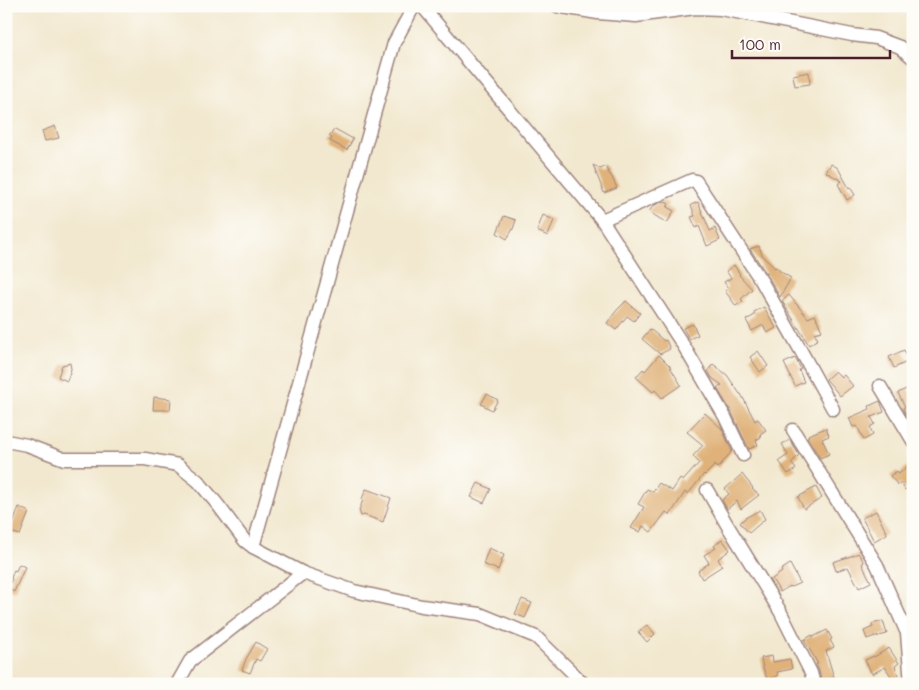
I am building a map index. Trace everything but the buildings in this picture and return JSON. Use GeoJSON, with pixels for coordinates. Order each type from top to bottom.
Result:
{"type":"FeatureCollection","features":[{"type":"Feature","properties":{"kind":"street"},"geometry":{"type":"LineString","coordinates":[[253,546],[394,43],[414,6]]}},
{"type":"Feature","properties":{"kind":"street"},"geometry":{"type":"LineString","coordinates":[[422,6],[602,220],[685,348],[725,417],[744,455]]}},
{"type":"Feature","properties":{"kind":"street"},"geometry":{"type":"LineString","coordinates":[[557,6],[598,13],[636,16],[695,8],[721,9],[876,38],[900,47],[913,58]]}},
{"type":"Feature","properties":{"kind":"street"},"geometry":{"type":"LineString","coordinates":[[602,220],[692,180],[696,181],[762,282],[833,409]]}},
{"type":"Feature","properties":{"kind":"street"},"geometry":{"type":"LineString","coordinates":[[880,386],[913,440]]}},
{"type":"Feature","properties":{"kind":"street"},"geometry":{"type":"LineString","coordinates":[[793,430],[877,565],[907,633],[912,684]]}},
{"type":"Feature","properties":{"kind":"street"},"geometry":{"type":"LineString","coordinates":[[6,441],[27,444],[64,459],[145,459],[178,465],[198,481],[245,541],[302,573],[354,591],[422,606],[480,614],[536,638],[584,684]]}},
{"type":"Feature","properties":{"kind":"street"},"geometry":{"type":"LineString","coordinates":[[707,490],[780,611],[811,673],[814,684]]}},
{"type":"Feature","properties":{"kind":"street"},"geometry":{"type":"LineString","coordinates":[[177,684],[190,661],[302,573]]}}]}
